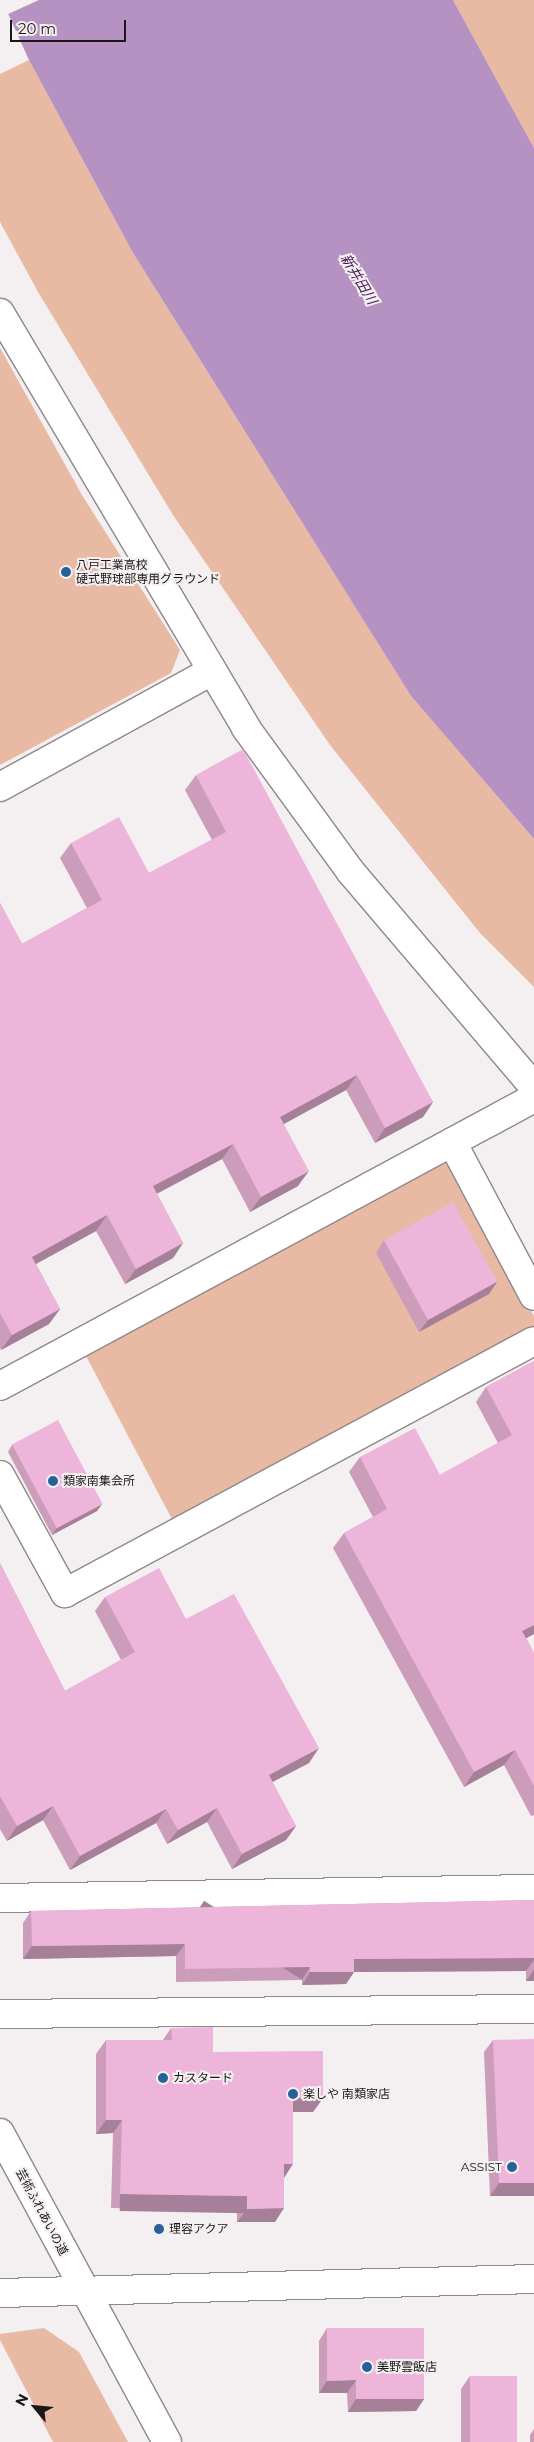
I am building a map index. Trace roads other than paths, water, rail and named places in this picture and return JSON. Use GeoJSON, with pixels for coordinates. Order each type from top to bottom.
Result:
{"type":"FeatureCollection","features":[{"type":"Feature","properties":{"kind":"street"},"geometry":{"type":"LineString","coordinates":[[0,314],[246,728],[351,872],[534,1087]]}},
{"type":"Feature","properties":{"kind":"street"},"geometry":{"type":"LineString","coordinates":[[0,787],[212,670]]}},
{"type":"Feature","properties":{"kind":"street"},"geometry":{"type":"LineString","coordinates":[[0,1386],[534,1098]]}},
{"type":"Feature","properties":{"kind":"street"},"geometry":{"type":"LineString","coordinates":[[452,1142],[534,1296]]}},
{"type":"Feature","properties":{"kind":"street"},"geometry":{"type":"LineString","coordinates":[[0,1475],[65,1593],[534,1340]]}},
{"type":"Feature","properties":{"kind":"street"},"geometry":{"type":"LineString","coordinates":[[0,1898],[534,1889]]}},
{"type":"Feature","properties":{"kind":"street"},"geometry":{"type":"LineString","coordinates":[[0,2014],[534,2009]]}},
{"type":"Feature","properties":{"kind":"street","name":"芸術ふれあいの道"},"geometry":{"type":"LineString","coordinates":[[0,2133],[84,2292],[167,2442]]}},
{"type":"Feature","properties":{"kind":"street"},"geometry":{"type":"LineString","coordinates":[[0,2293],[534,2279]]}},
{"type":"Feature","properties":{"kind":"water","name":"新井田川"},"geometry":{"type":"Polygon","coordinates":[[[2,0],[453,0],[534,148],[534,839],[411,696],[133,253],[29,60],[2,0]]]}},
{"type":"Feature","properties":{"kind":"place","name":"八戸工業高校 硬式野球部専用グラウンド"},"geometry":{"type":"Point","coordinates":[66,572]}},
{"type":"Feature","properties":{"kind":"place","name":"類家南集会所"},"geometry":{"type":"Point","coordinates":[53,1481]}},
{"type":"Feature","properties":{"kind":"place","name":"カスタード"},"geometry":{"type":"Point","coordinates":[163,2078]}},
{"type":"Feature","properties":{"kind":"place","name":"楽しや 南類家店"},"geometry":{"type":"Point","coordinates":[293,2094]}},
{"type":"Feature","properties":{"kind":"place","name":"ASSIST"},"geometry":{"type":"Point","coordinates":[512,2167]}},
{"type":"Feature","properties":{"kind":"place","name":"理容アクア"},"geometry":{"type":"Point","coordinates":[159,2229]}},
{"type":"Feature","properties":{"kind":"place","name":"美野雲飯店"},"geometry":{"type":"Point","coordinates":[367,2367]}}]}
